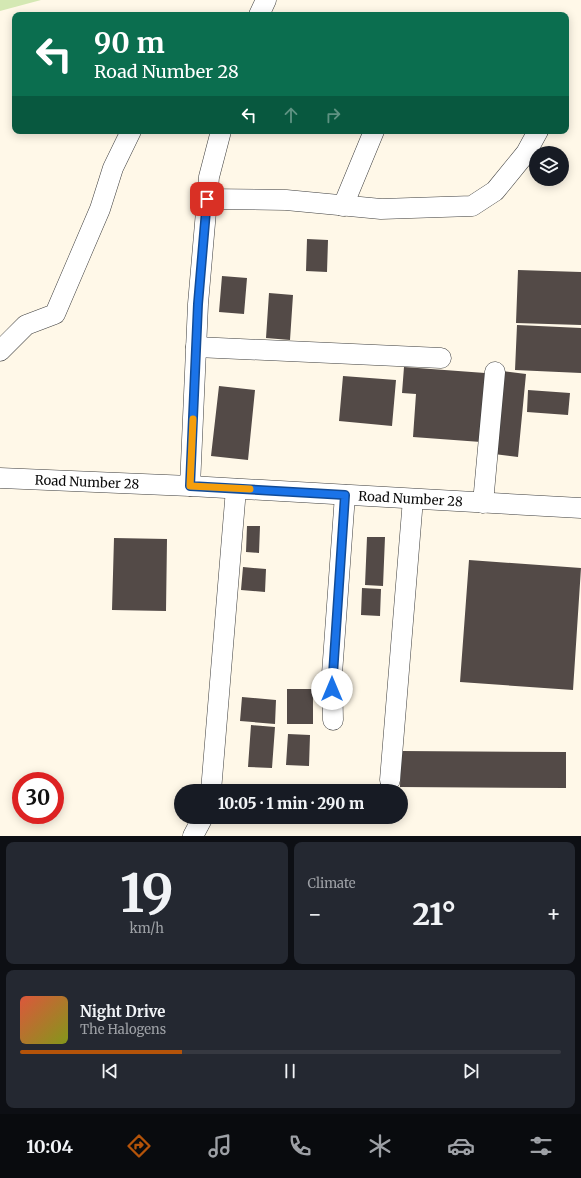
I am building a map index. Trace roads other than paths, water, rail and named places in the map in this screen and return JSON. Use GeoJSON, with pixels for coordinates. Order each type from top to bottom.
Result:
{"type":"FeatureCollection","features":[{"type":"Feature","properties":{"kind":"street"},"geometry":{"type":"LineString","coordinates":[[261,12],[266,0]]}},
{"type":"Feature","properties":{"kind":"street"},"geometry":{"type":"LineString","coordinates":[[0,351],[26,325],[55,314],[100,209],[113,168],[130,134]]}},
{"type":"Feature","properties":{"kind":"street"},"geometry":{"type":"LineString","coordinates":[[190,486],[196,347],[207,199],[209,177],[220,134]]}},
{"type":"Feature","properties":{"kind":"street"},"geometry":{"type":"LineString","coordinates":[[343,206],[373,134]]}},
{"type":"Feature","properties":{"kind":"street"},"geometry":{"type":"LineString","coordinates":[[207,199],[286,200],[381,209],[472,206],[495,191],[526,153],[536,134]]}},
{"type":"Feature","properties":{"kind":"street"},"geometry":{"type":"LineString","coordinates":[[196,347],[441,358]]}},
{"type":"Feature","properties":{"kind":"street"},"geometry":{"type":"LineString","coordinates":[[483,503],[495,372]]}},
{"type":"Feature","properties":{"kind":"street","name":"Road Number 28"},"geometry":{"type":"LineString","coordinates":[[0,478],[190,486],[581,508]]}},
{"type":"Feature","properties":{"kind":"street"},"geometry":{"type":"LineString","coordinates":[[212,784],[236,489]]}},
{"type":"Feature","properties":{"kind":"street"},"geometry":{"type":"LineString","coordinates":[[333,720],[332,674],[345,495]]}},
{"type":"Feature","properties":{"kind":"street"},"geometry":{"type":"LineString","coordinates":[[390,780],[413,499]]}},
{"type":"Feature","properties":{"kind":"street"},"geometry":{"type":"LineString","coordinates":[[193,836],[199,824]]}}]}
